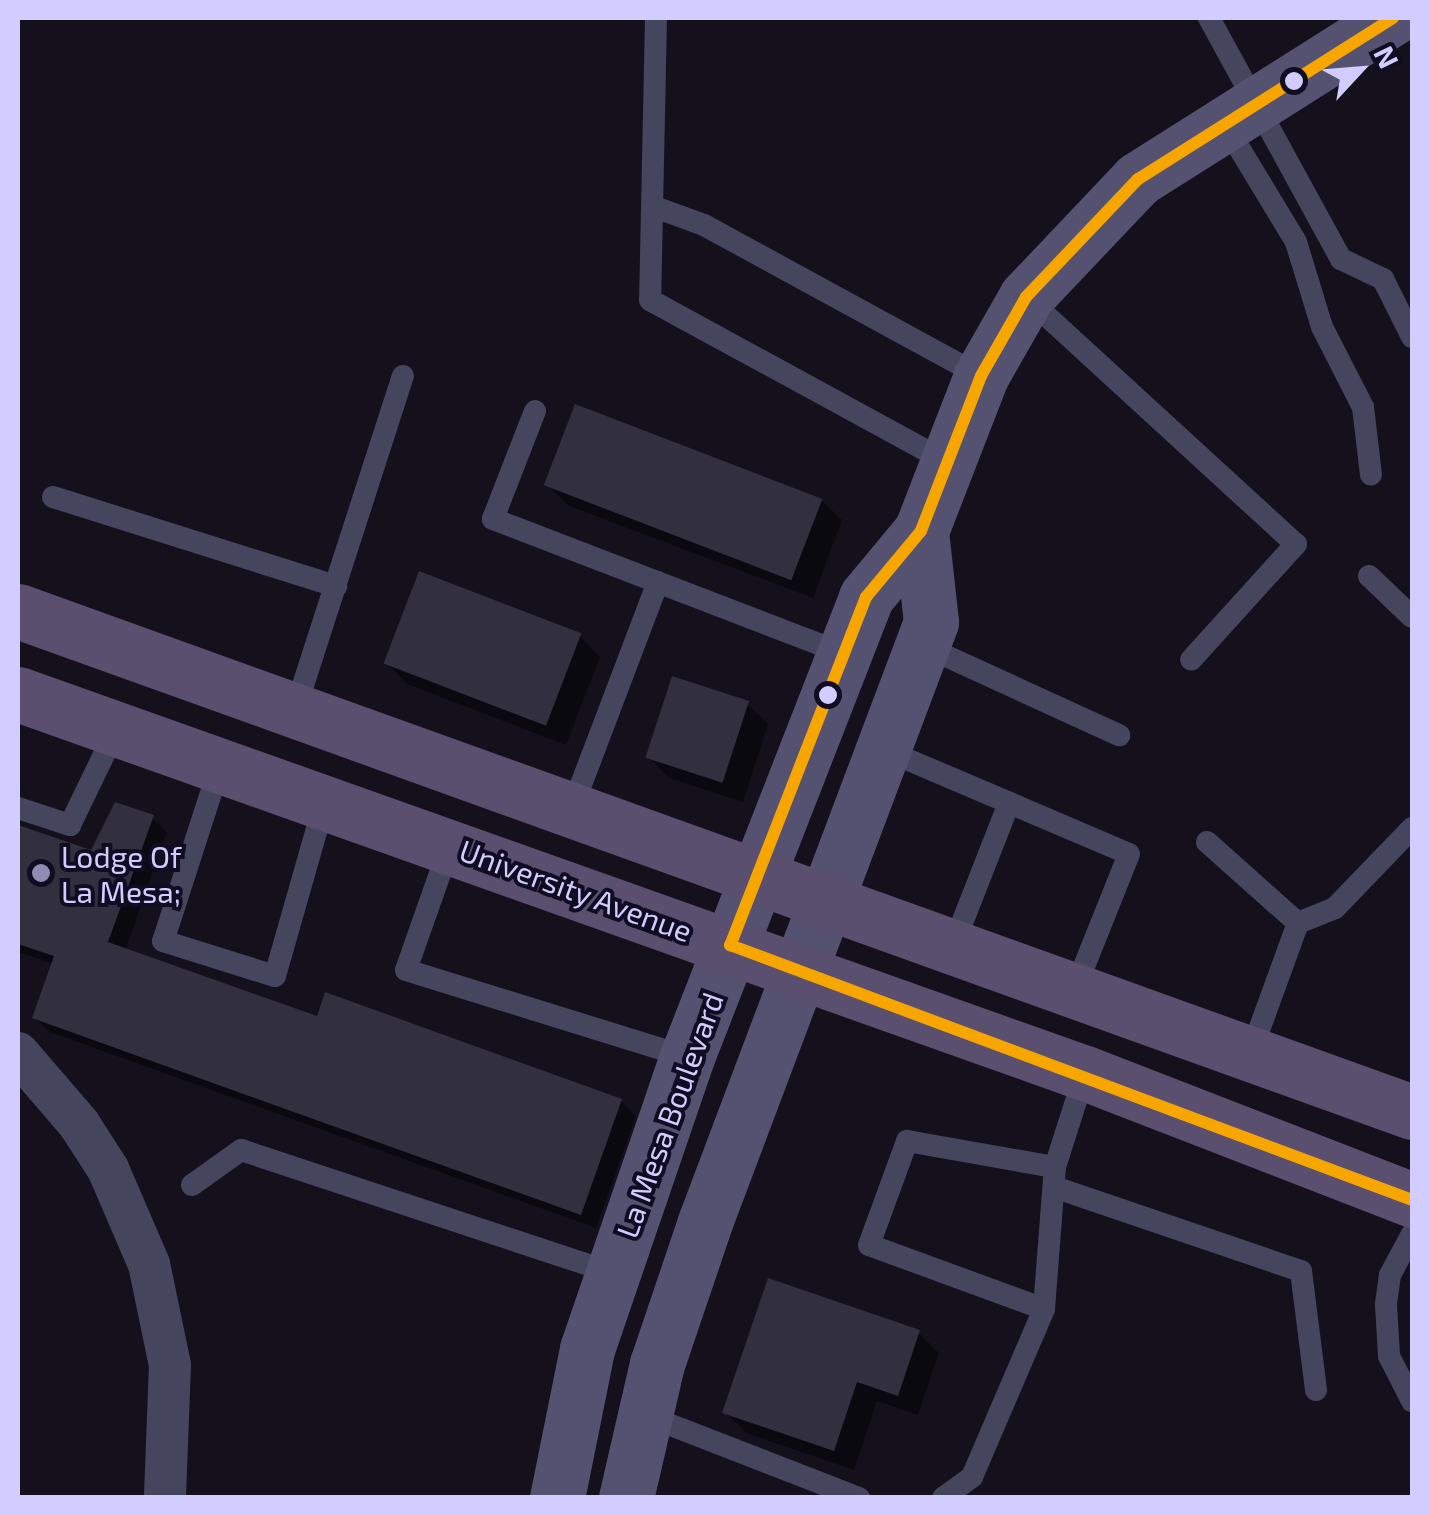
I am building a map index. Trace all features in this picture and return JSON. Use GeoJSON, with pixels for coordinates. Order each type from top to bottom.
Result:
{"type":"FeatureCollection","features":[{"type":"Feature","properties":{"kind":"main road","name":"La Mesa Boulevard"},"geometry":{"type":"LineString","coordinates":[[558,1498],[588,1349],[686,1057],[866,597],[921,531],[944,460],[981,376],[1026,297],[1138,180],[1393,18]]}},
{"type":"Feature","properties":{"kind":"main road","name":"La Mesa Boulevard"},"geometry":{"type":"LineString","coordinates":[[626,1498],[644,1415],[705,1222],[931,622],[921,531]]}},
{"type":"Feature","properties":{"kind":"main road"},"geometry":{"type":"LineString","coordinates":[[18,612],[1412,1112]]}},
{"type":"Feature","properties":{"kind":"main road","name":"University Avenue"},"geometry":{"type":"LineString","coordinates":[[18,694],[450,844],[1085,1073],[1412,1200]]}},
{"type":"Feature","properties":{"kind":"street"},"geometry":{"type":"LineString","coordinates":[[18,1053],[79,1124],[108,1170],[148,1264],[170,1365],[165,1498]]}},
{"type":"Feature","properties":{"kind":"lane"},"geometry":{"type":"LineString","coordinates":[[656,18],[650,300],[944,460]]}},
{"type":"Feature","properties":{"kind":"lane"},"geometry":{"type":"LineString","coordinates":[[1209,18],[1241,114],[1296,242],[1322,327],[1363,407],[1370,475]]}},
{"type":"Feature","properties":{"kind":"lane"},"geometry":{"type":"LineString","coordinates":[[1241,114],[1341,258],[1383,279],[1412,337]]}},
{"type":"Feature","properties":{"kind":"lane"},"geometry":{"type":"LineString","coordinates":[[652,206],[704,225],[981,376]]}},
{"type":"Feature","properties":{"kind":"lane"},"geometry":{"type":"LineString","coordinates":[[1026,297],[1296,544],[1192,660]]}},
{"type":"Feature","properties":{"kind":"lane"},"geometry":{"type":"LineString","coordinates":[[294,714],[402,376]]}},
{"type":"Feature","properties":{"kind":"lane"},"geometry":{"type":"LineString","coordinates":[[535,410],[494,519],[844,654]]}},
{"type":"Feature","properties":{"kind":"lane"},"geometry":{"type":"LineString","coordinates":[[53,497],[336,586]]}},
{"type":"Feature","properties":{"kind":"lane"},"geometry":{"type":"LineString","coordinates":[[1369,576],[1412,617]]}},
{"type":"Feature","properties":{"kind":"lane"},"geometry":{"type":"LineString","coordinates":[[571,812],[658,582]]}},
{"type":"Feature","properties":{"kind":"lane"},"geometry":{"type":"LineString","coordinates":[[922,645],[1120,735]]}},
{"type":"Feature","properties":{"kind":"lane"},"geometry":{"type":"LineString","coordinates":[[18,808],[70,825],[116,730]]}},
{"type":"Feature","properties":{"kind":"lane"},"geometry":{"type":"LineString","coordinates":[[883,749],[1128,854],[1075,989]]}},
{"type":"Feature","properties":{"kind":"lane"},"geometry":{"type":"LineString","coordinates":[[220,764],[163,941],[274,976],[326,801]]}},
{"type":"Feature","properties":{"kind":"lane"},"geometry":{"type":"LineString","coordinates":[[953,946],[1009,803]]}},
{"type":"Feature","properties":{"kind":"lane"},"geometry":{"type":"LineString","coordinates":[[1251,1052],[1298,923],[1335,908],[1412,828]]}},
{"type":"Feature","properties":{"kind":"lane"},"geometry":{"type":"LineString","coordinates":[[1207,842],[1298,923]]}},
{"type":"Feature","properties":{"kind":"lane"},"geometry":{"type":"LineString","coordinates":[[450,844],[406,970],[686,1057]]}},
{"type":"Feature","properties":{"kind":"lane"},"geometry":{"type":"LineString","coordinates":[[943,1498],[972,1477],[1044,1309],[1055,1177],[1085,1073]]}},
{"type":"Feature","properties":{"kind":"lane"},"geometry":{"type":"LineString","coordinates":[[1044,1309],[869,1245],[907,1141],[1055,1177],[1301,1270],[1316,1390]]}},
{"type":"Feature","properties":{"kind":"lane"},"geometry":{"type":"LineString","coordinates":[[192,1185],[241,1150],[613,1273]]}},
{"type":"Feature","properties":{"kind":"lane"},"geometry":{"type":"LineString","coordinates":[[1412,1234],[1390,1275],[1386,1305],[1388,1356],[1412,1400]]}},
{"type":"Feature","properties":{"kind":"lane"},"geometry":{"type":"LineString","coordinates":[[644,1415],[860,1498]]}},
{"type":"Feature","properties":{"kind":"building"},"geometry":{"type":"Polygon","coordinates":[[[575,404],[822,499],[791,580],[544,485],[575,404]]]}},
{"type":"Feature","properties":{"kind":"building"},"geometry":{"type":"Polygon","coordinates":[[[419,571],[581,633],[546,726],[384,663],[419,571]]]}},
{"type":"Feature","properties":{"kind":"building"},"geometry":{"type":"Polygon","coordinates":[[[672,676],[749,701],[722,783],[645,758],[672,676]]]}},
{"type":"Feature","properties":{"kind":"building"},"geometry":{"type":"Polygon","coordinates":[[[115,802],[154,815],[108,942],[317,1016],[325,992],[622,1099],[581,1215],[32,1018],[54,956],[18,944],[18,825],[91,850],[115,802]]]}},
{"type":"Feature","properties":{"kind":"building"},"geometry":{"type":"Polygon","coordinates":[[[768,1278],[920,1330],[898,1396],[857,1382],[834,1451],[722,1413],[768,1278]]]}},
{"type":"Feature","properties":{"kind":"transit line"},"geometry":{"type":"LineString","coordinates":[[1393,18],[1138,179],[1026,297],[981,376],[921,531],[866,597],[730,945],[1412,1200]]}},
{"type":"Feature","properties":{"kind":"place","name":"Lodge Of La Mesa;"},"geometry":{"type":"Point","coordinates":[41,873]}}]}
